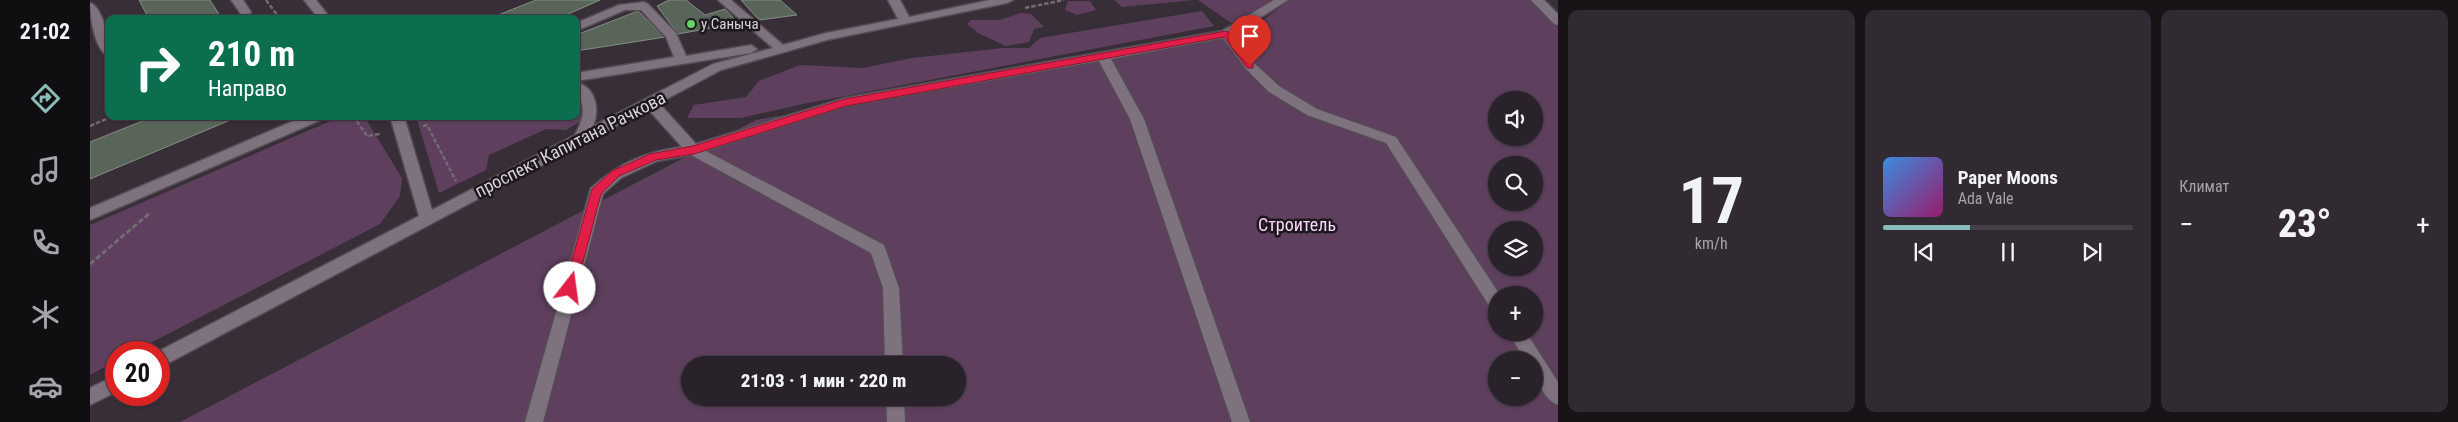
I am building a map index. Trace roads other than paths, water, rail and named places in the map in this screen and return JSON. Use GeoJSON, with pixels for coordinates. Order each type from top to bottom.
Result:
{"type":"FeatureCollection","features":[{"type":"Feature","properties":{"kind":"street"},"geometry":{"type":"LineString","coordinates":[[237,0],[245,12]]}},
{"type":"Feature","properties":{"kind":"street"},"geometry":{"type":"LineString","coordinates":[[310,0],[322,15]]}},
{"type":"Feature","properties":{"kind":"street"},"geometry":{"type":"LineString","coordinates":[[724,0],[777,45]]}},
{"type":"Feature","properties":{"kind":"street"},"geometry":{"type":"LineString","coordinates":[[894,0],[904,21]]}},
{"type":"Feature","properties":{"kind":"street","name":"проспект Капитана Рачкова"},"geometry":{"type":"LineString","coordinates":[[170,354],[717,67],[812,41],[1007,0]]}},
{"type":"Feature","properties":{"kind":"street"},"geometry":{"type":"LineString","coordinates":[[534,422],[596,192],[616,174],[654,156],[694,150],[845,102],[1226,34],[1282,0]]}},
{"type":"Feature","properties":{"kind":"street"},"geometry":{"type":"LineString","coordinates":[[1537,0],[1558,21]]}},
{"type":"Feature","properties":{"kind":"street"},"geometry":{"type":"LineString","coordinates":[[580,25],[620,3],[644,6],[672,36],[681,60]]}},
{"type":"Feature","properties":{"kind":"street"},"geometry":{"type":"LineString","coordinates":[[90,7],[105,43]]}},
{"type":"Feature","properties":{"kind":"street"},"geometry":{"type":"LineString","coordinates":[[1226,34],[1250,66],[1274,89],[1312,112],[1391,140],[1488,290]]}},
{"type":"Feature","properties":{"kind":"street"},"geometry":{"type":"LineString","coordinates":[[580,76],[812,41]]}},
{"type":"Feature","properties":{"kind":"street"},"geometry":{"type":"LineString","coordinates":[[1103,56],[1137,119],[1242,422]]}},
{"type":"Feature","properties":{"kind":"street"},"geometry":{"type":"LineString","coordinates":[[580,89],[585,93],[591,104],[591,115],[581,138]]}},
{"type":"Feature","properties":{"kind":"street"},"geometry":{"type":"LineString","coordinates":[[650,102],[694,150],[878,249],[891,288],[894,356]]}},
{"type":"Feature","properties":{"kind":"street"},"geometry":{"type":"LineString","coordinates":[[90,214],[309,120]]}},
{"type":"Feature","properties":{"kind":"street"},"geometry":{"type":"LineString","coordinates":[[398,120],[427,218]]}},
{"type":"Feature","properties":{"kind":"street"},"geometry":{"type":"LineString","coordinates":[[1522,341],[1558,397]]}},
{"type":"Feature","properties":{"kind":"street"},"geometry":{"type":"LineString","coordinates":[[90,397],[105,389]]}},
{"type":"Feature","properties":{"kind":"street"},"geometry":{"type":"LineString","coordinates":[[895,406],[896,422]]}},
{"type":"Feature","properties":{"kind":"place","name":"у Саныча"},"geometry":{"type":"Point","coordinates":[691,24]}},
{"type":"Feature","properties":{"kind":"park label","name":"Строитель"},"geometry":{"type":"Point","coordinates":[1297,224]}}]}
